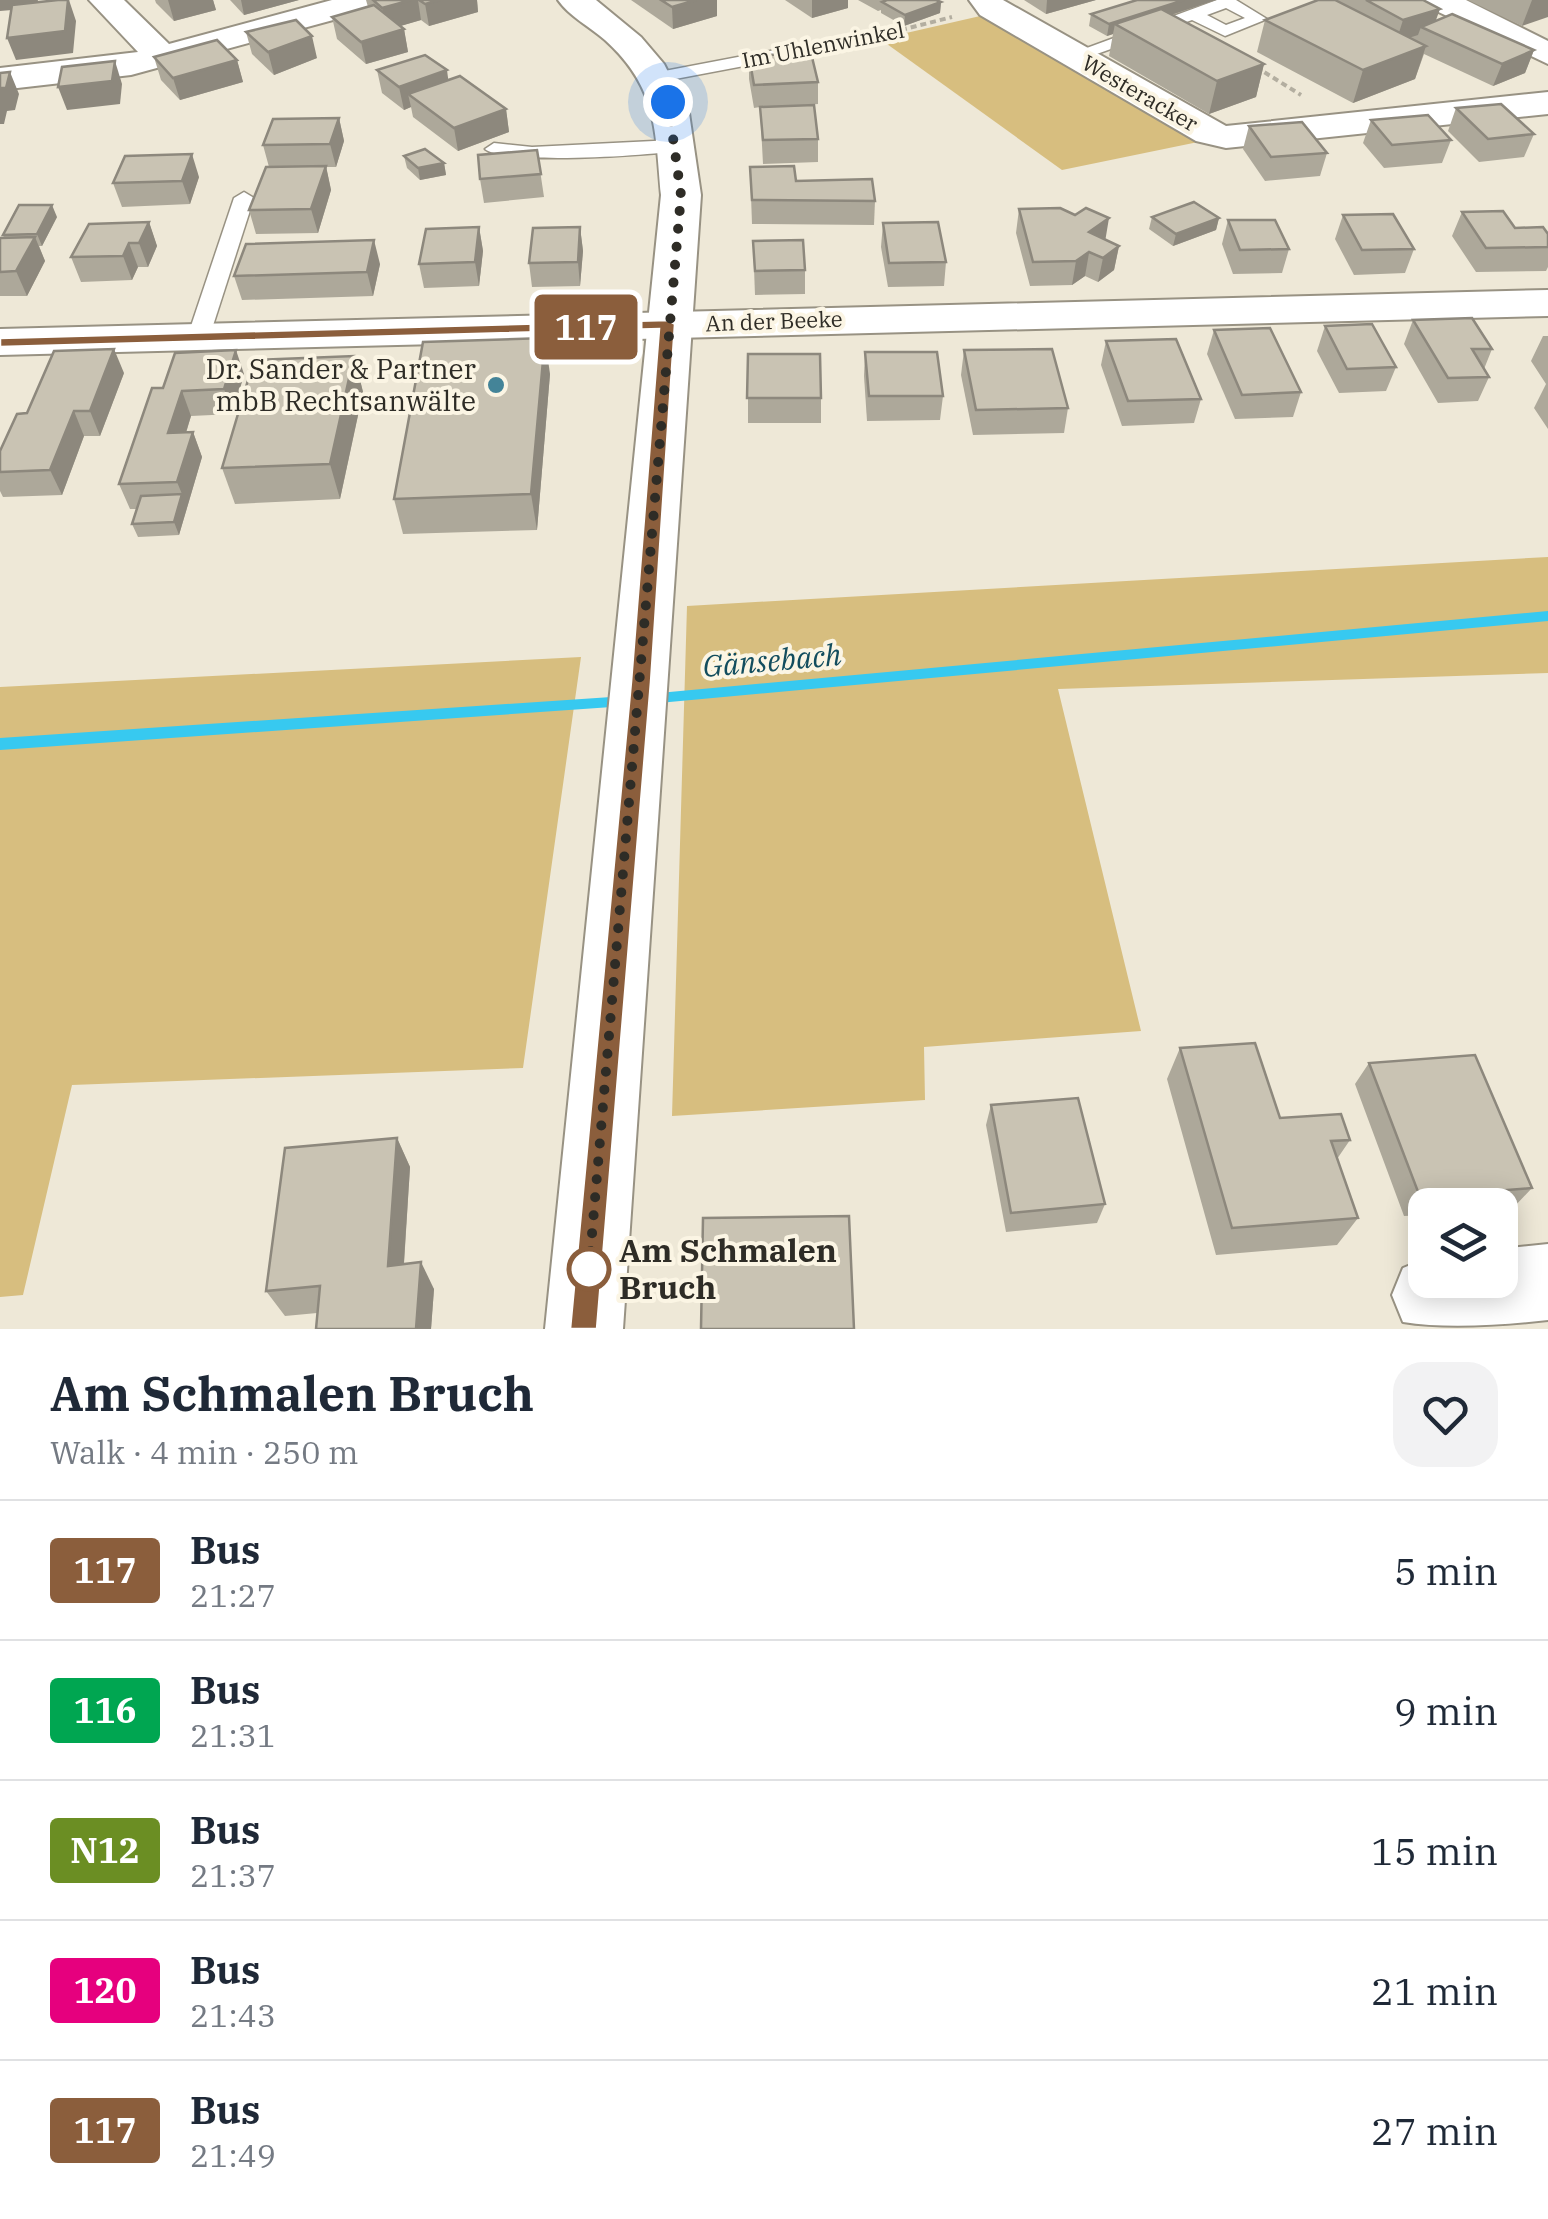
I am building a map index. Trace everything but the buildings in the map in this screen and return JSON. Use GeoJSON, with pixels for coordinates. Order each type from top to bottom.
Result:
{"type":"FeatureCollection","features":[{"type":"Feature","properties":{"kind":"street"},"geometry":{"type":"LineString","coordinates":[[104,0],[162,57]]}},
{"type":"Feature","properties":{"kind":"street"},"geometry":{"type":"LineString","coordinates":[[0,79],[132,66],[369,0]]}},
{"type":"Feature","properties":{"kind":"street"},"geometry":{"type":"LineString","coordinates":[[574,0],[621,36],[668,102],[681,195],[584,1329]]}},
{"type":"Feature","properties":{"kind":"street"},"geometry":{"type":"LineString","coordinates":[[1440,0],[1548,54]]}},
{"type":"Feature","properties":{"kind":"street","name":"Westeracker"},"geometry":{"type":"LineString","coordinates":[[988,4],[1208,132],[1226,138],[1548,103]]}},
{"type":"Feature","properties":{"kind":"street","name":"An der Beeke"},"geometry":{"type":"LineString","coordinates":[[0,342],[1548,303]]}},
{"type":"Feature","properties":{"kind":"street"},"geometry":{"type":"LineString","coordinates":[[1518,1285],[1548,1282]]}},
{"type":"Feature","properties":{"kind":"lane"},"geometry":{"type":"LineString","coordinates":[[1240,9],[1262,1]]}},
{"type":"Feature","properties":{"kind":"lane"},"geometry":{"type":"LineString","coordinates":[[1074,56],[1227,2],[1259,19],[1226,31],[1185,17]]}},
{"type":"Feature","properties":{"kind":"lane","name":"Im Uhlenwinkel"},"geometry":{"type":"LineString","coordinates":[[654,78],[875,36]]}},
{"type":"Feature","properties":{"kind":"lane"},"geometry":{"type":"LineString","coordinates":[[494,149],[532,153],[674,146]]}},
{"type":"Feature","properties":{"kind":"lane"},"geometry":{"type":"LineString","coordinates":[[198,338],[244,198]]}},
{"type":"Feature","properties":{"kind":"path","name":"Im Uhlenwinkel"},"geometry":{"type":"LineString","coordinates":[[875,36],[988,4]]}},
{"type":"Feature","properties":{"kind":"path"},"geometry":{"type":"LineString","coordinates":[[1185,17],[1352,126]]}},
{"type":"Feature","properties":{"kind":"shaded area"},"geometry":{"type":"Polygon","coordinates":[[[989,14],[1203,141],[1062,170],[880,39],[989,14]]]}},
{"type":"Feature","properties":{"kind":"shaded area"},"geometry":{"type":"Polygon","coordinates":[[[1548,557],[1548,673],[1058,689],[1141,1031],[924,1047],[925,1100],[672,1116],[687,606],[1548,557]]]}},
{"type":"Feature","properties":{"kind":"shaded area"},"geometry":{"type":"Polygon","coordinates":[[[581,657],[523,1068],[72,1085],[23,1295],[0,1297],[0,687],[581,657]]]}},
{"type":"Feature","properties":{"kind":"waterway","name":"Gänsebach"},"geometry":{"type":"LineString","coordinates":[[648,699],[1548,616]]}},
{"type":"Feature","properties":{"kind":"waterway","name":"Gänsebach"},"geometry":{"type":"LineString","coordinates":[[0,744],[626,701]]}},
{"type":"Feature","properties":{"kind":"bus line","name":"117"},"geometry":{"type":"LineString","coordinates":[[0,342],[668,324],[584,1329]]}},
{"type":"Feature","properties":{"kind":"place","name":"Dr. Sander & Partner mbB Rechtsanwälte"},"geometry":{"type":"Point","coordinates":[496,385]}},
{"type":"Feature","properties":{"kind":"place","name":"Am Schmalen Bruch"},"geometry":{"type":"Point","coordinates":[589,1269]}},
{"type":"Feature","properties":{"kind":"route"},"geometry":{"type":"LineString","coordinates":[[589,1269],[681,195],[668,102]]}}]}
